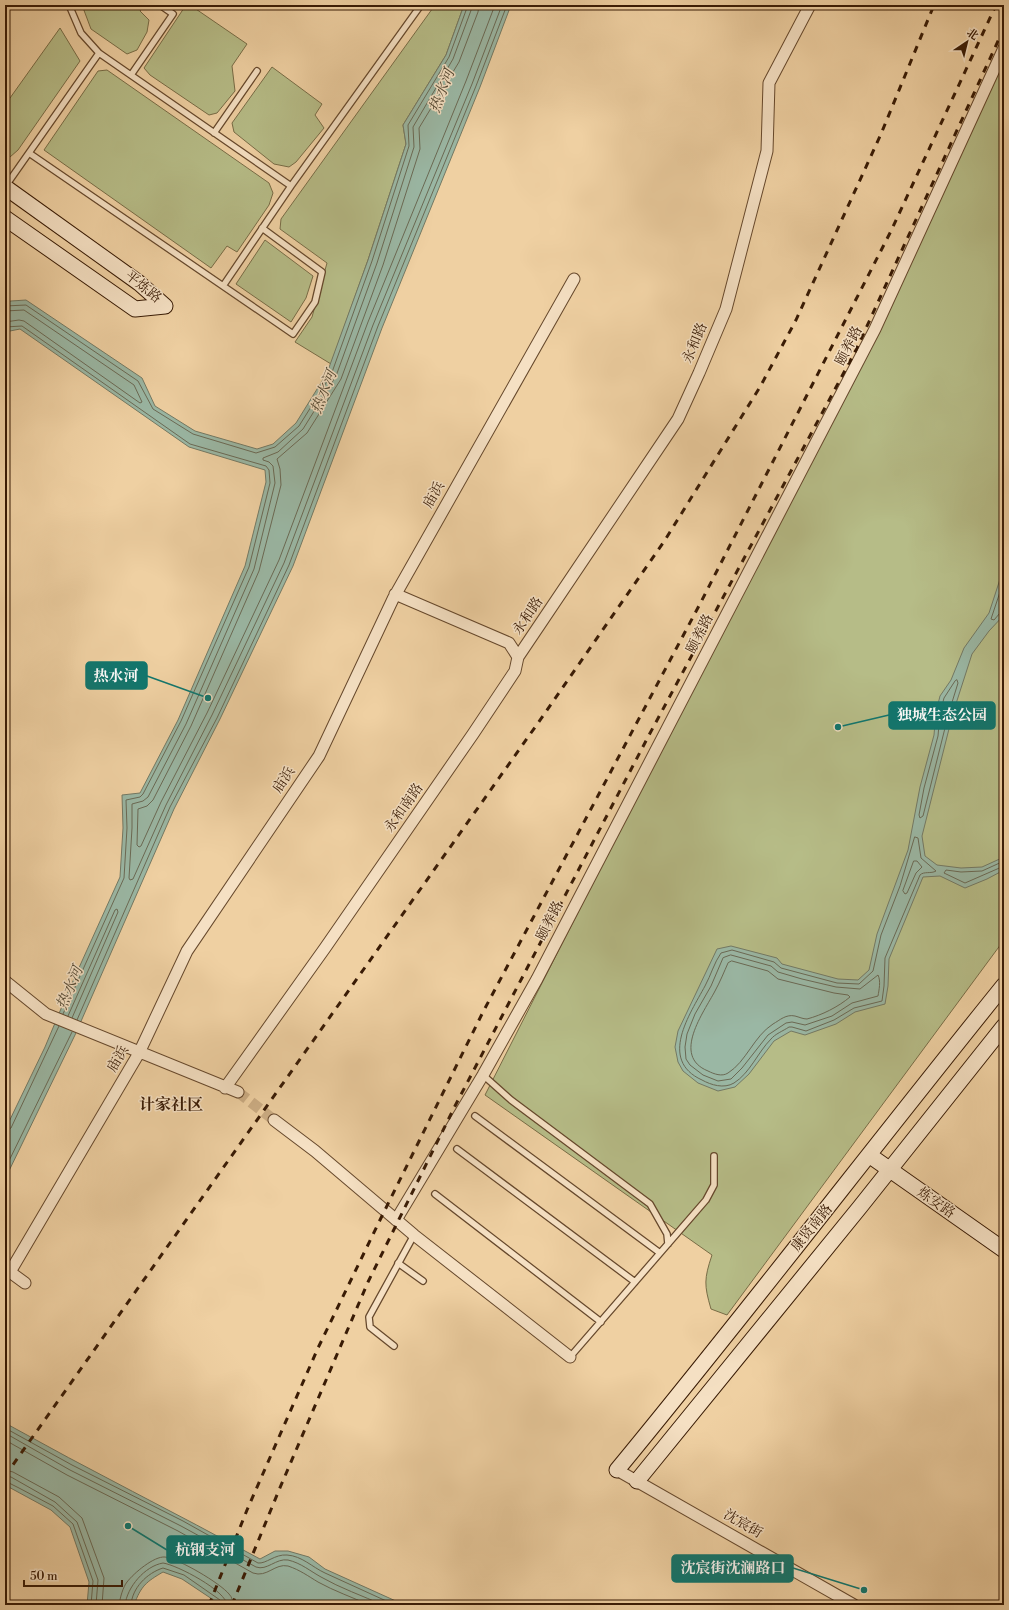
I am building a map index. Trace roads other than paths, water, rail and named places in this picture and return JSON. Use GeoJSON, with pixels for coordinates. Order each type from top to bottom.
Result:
{"type":"FeatureCollection","features":[{"type":"Feature","properties":{"kind":"street","name":"永和路"},"geometry":{"type":"LineString","coordinates":[[518,657],[678,419],[700,373],[726,309],[767,151],[769,83],[810,5]]}},
{"type":"Feature","properties":{"kind":"street","name":"颐养路"},"geometry":{"type":"LineString","coordinates":[[396,1220],[483,1075],[537,979],[875,328],[1004,48]]}},
{"type":"Feature","properties":{"kind":"street","name":"平炼路"},"geometry":{"type":"LineString","coordinates":[[5,188],[139,283],[165,306],[135,309],[5,218]]}},
{"type":"Feature","properties":{"kind":"street","name":"庙浜"},"geometry":{"type":"LineString","coordinates":[[25,1283],[10,1272],[139,1053],[187,951],[318,756],[395,594],[574,279]]}},
{"type":"Feature","properties":{"kind":"street"},"geometry":{"type":"LineString","coordinates":[[395,594],[509,643],[518,657]]}},
{"type":"Feature","properties":{"kind":"street","name":"永和南路"},"geometry":{"type":"LineString","coordinates":[[225,1088],[326,948],[473,734],[515,671],[518,657]]}},
{"type":"Feature","properties":{"kind":"street"},"geometry":{"type":"LineString","coordinates":[[5,981],[46,1014],[238,1092]]}},
{"type":"Feature","properties":{"kind":"street","name":"康贤南路"},"geometry":{"type":"LineString","coordinates":[[618,1470],[1004,985]]}},
{"type":"Feature","properties":{"kind":"street","name":"康贤南路"},"geometry":{"type":"LineString","coordinates":[[637,1481],[1004,1026]]}},
{"type":"Feature","properties":{"kind":"street"},"geometry":{"type":"LineString","coordinates":[[274,1120],[315,1151],[414,1236],[570,1357]]}},
{"type":"Feature","properties":{"kind":"street","name":"炼安路"},"geometry":{"type":"LineString","coordinates":[[869,1156],[1004,1250]]}},
{"type":"Feature","properties":{"kind":"street","name":"沈宸街"},"geometry":{"type":"LineString","coordinates":[[618,1470],[854,1605]]}},
{"type":"Feature","properties":{"kind":"lane"},"geometry":{"type":"LineString","coordinates":[[69,5],[81,33],[99,53],[291,186]]}},
{"type":"Feature","properties":{"kind":"lane"},"geometry":{"type":"LineString","coordinates":[[131,75],[173,14],[160,5]]}},
{"type":"Feature","properties":{"kind":"lane"},"geometry":{"type":"LineString","coordinates":[[223,286],[291,186],[421,5]]}},
{"type":"Feature","properties":{"kind":"lane"},"geometry":{"type":"LineString","coordinates":[[5,188],[99,53]]}},
{"type":"Feature","properties":{"kind":"lane"},"geometry":{"type":"LineString","coordinates":[[214,133],[257,71]]}},
{"type":"Feature","properties":{"kind":"lane"},"geometry":{"type":"LineString","coordinates":[[29,153],[293,334],[315,302],[322,272],[262,228]]}},
{"type":"Feature","properties":{"kind":"lane"},"geometry":{"type":"LineString","coordinates":[[483,1075],[511,1100],[650,1204],[667,1234],[668,1244]]}},
{"type":"Feature","properties":{"kind":"lane"},"geometry":{"type":"LineString","coordinates":[[475,1116],[660,1253]]}},
{"type":"Feature","properties":{"kind":"lane"},"geometry":{"type":"LineString","coordinates":[[457,1149],[635,1282]]}},
{"type":"Feature","properties":{"kind":"lane"},"geometry":{"type":"LineString","coordinates":[[570,1357],[706,1200],[714,1184],[714,1156]]}},
{"type":"Feature","properties":{"kind":"lane"},"geometry":{"type":"LineString","coordinates":[[435,1194],[601,1322]]}},
{"type":"Feature","properties":{"kind":"lane"},"geometry":{"type":"LineString","coordinates":[[394,1346],[370,1327],[369,1317],[414,1236]]}},
{"type":"Feature","properties":{"kind":"lane"},"geometry":{"type":"LineString","coordinates":[[398,1263],[422,1281]]}},
{"type":"Feature","properties":{"kind":"water"},"geometry":{"type":"Polygon","coordinates":[[[464,5],[511,5],[480,87],[382,328],[293,566],[220,719],[174,809],[75,1035],[5,1179],[5,1130],[45,1047],[120,877],[123,828],[122,795],[140,793],[178,720],[245,566],[266,482],[265,470],[189,447],[20,329],[5,332],[5,303],[26,300],[142,378],[155,406],[195,431],[257,449],[273,444],[296,423],[327,373],[368,260],[406,144],[403,125],[446,55],[464,5]]]}},
{"type":"Feature","properties":{"kind":"water"},"geometry":{"type":"Polygon","coordinates":[[[1004,567],[1004,615],[989,631],[972,654],[953,713],[922,836],[925,856],[937,865],[961,868],[982,867],[1004,857],[1004,870],[965,888],[940,876],[923,877],[889,959],[888,986],[885,1004],[855,1012],[836,1024],[805,1035],[791,1031],[774,1041],[749,1074],[735,1087],[718,1091],[698,1083],[683,1071],[678,1062],[675,1047],[678,1031],[717,949],[731,946],[777,958],[782,964],[838,979],[858,980],[869,970],[877,934],[908,850],[920,787],[934,735],[936,712],[940,696],[951,680],[964,648],[989,613],[1004,567]]]}},
{"type":"Feature","properties":{"kind":"water"},"geometry":{"type":"Polygon","coordinates":[[[5,1423],[68,1458],[260,1559],[275,1551],[288,1551],[309,1557],[325,1569],[402,1605],[221,1605],[182,1579],[163,1572],[145,1585],[139,1593],[134,1605],[87,1605],[89,1582],[70,1527],[51,1510],[5,1485],[5,1423]]]}},
{"type":"Feature","properties":{"kind":"tunnel"},"geometry":{"type":"LineString","coordinates":[[238,1092],[274,1120]]}},
{"type":"Feature","properties":{"kind":"railway"},"geometry":{"type":"LineString","coordinates":[[5,1476],[538,723],[665,540],[760,387],[796,320],[881,134],[934,5]]}},
{"type":"Feature","properties":{"kind":"railway"},"geometry":{"type":"LineString","coordinates":[[209,1605],[247,1510],[318,1348],[380,1220],[483,1012],[701,602],[891,231],[996,5]]}},
{"type":"Feature","properties":{"kind":"railway"},"geometry":{"type":"LineString","coordinates":[[232,1605],[279,1490],[368,1282],[455,1106],[648,737],[856,350],[1004,28]]}},
{"type":"Feature","properties":{"kind":"place","name":"热水河"},"geometry":{"type":"Point","coordinates":[208,698]}},
{"type":"Feature","properties":{"kind":"place","name":"独城生态公园"},"geometry":{"type":"Point","coordinates":[838,727]}},
{"type":"Feature","properties":{"kind":"place","name":"杭钢支河"},"geometry":{"type":"Point","coordinates":[128,1526]}},
{"type":"Feature","properties":{"kind":"place","name":"沈宸街沈澜路口"},"geometry":{"type":"Point","coordinates":[864,1590]}},
{"type":"Feature","properties":{"kind":"district","name":"计家社区"},"geometry":{"type":"Point","coordinates":[171,1105]}}]}
